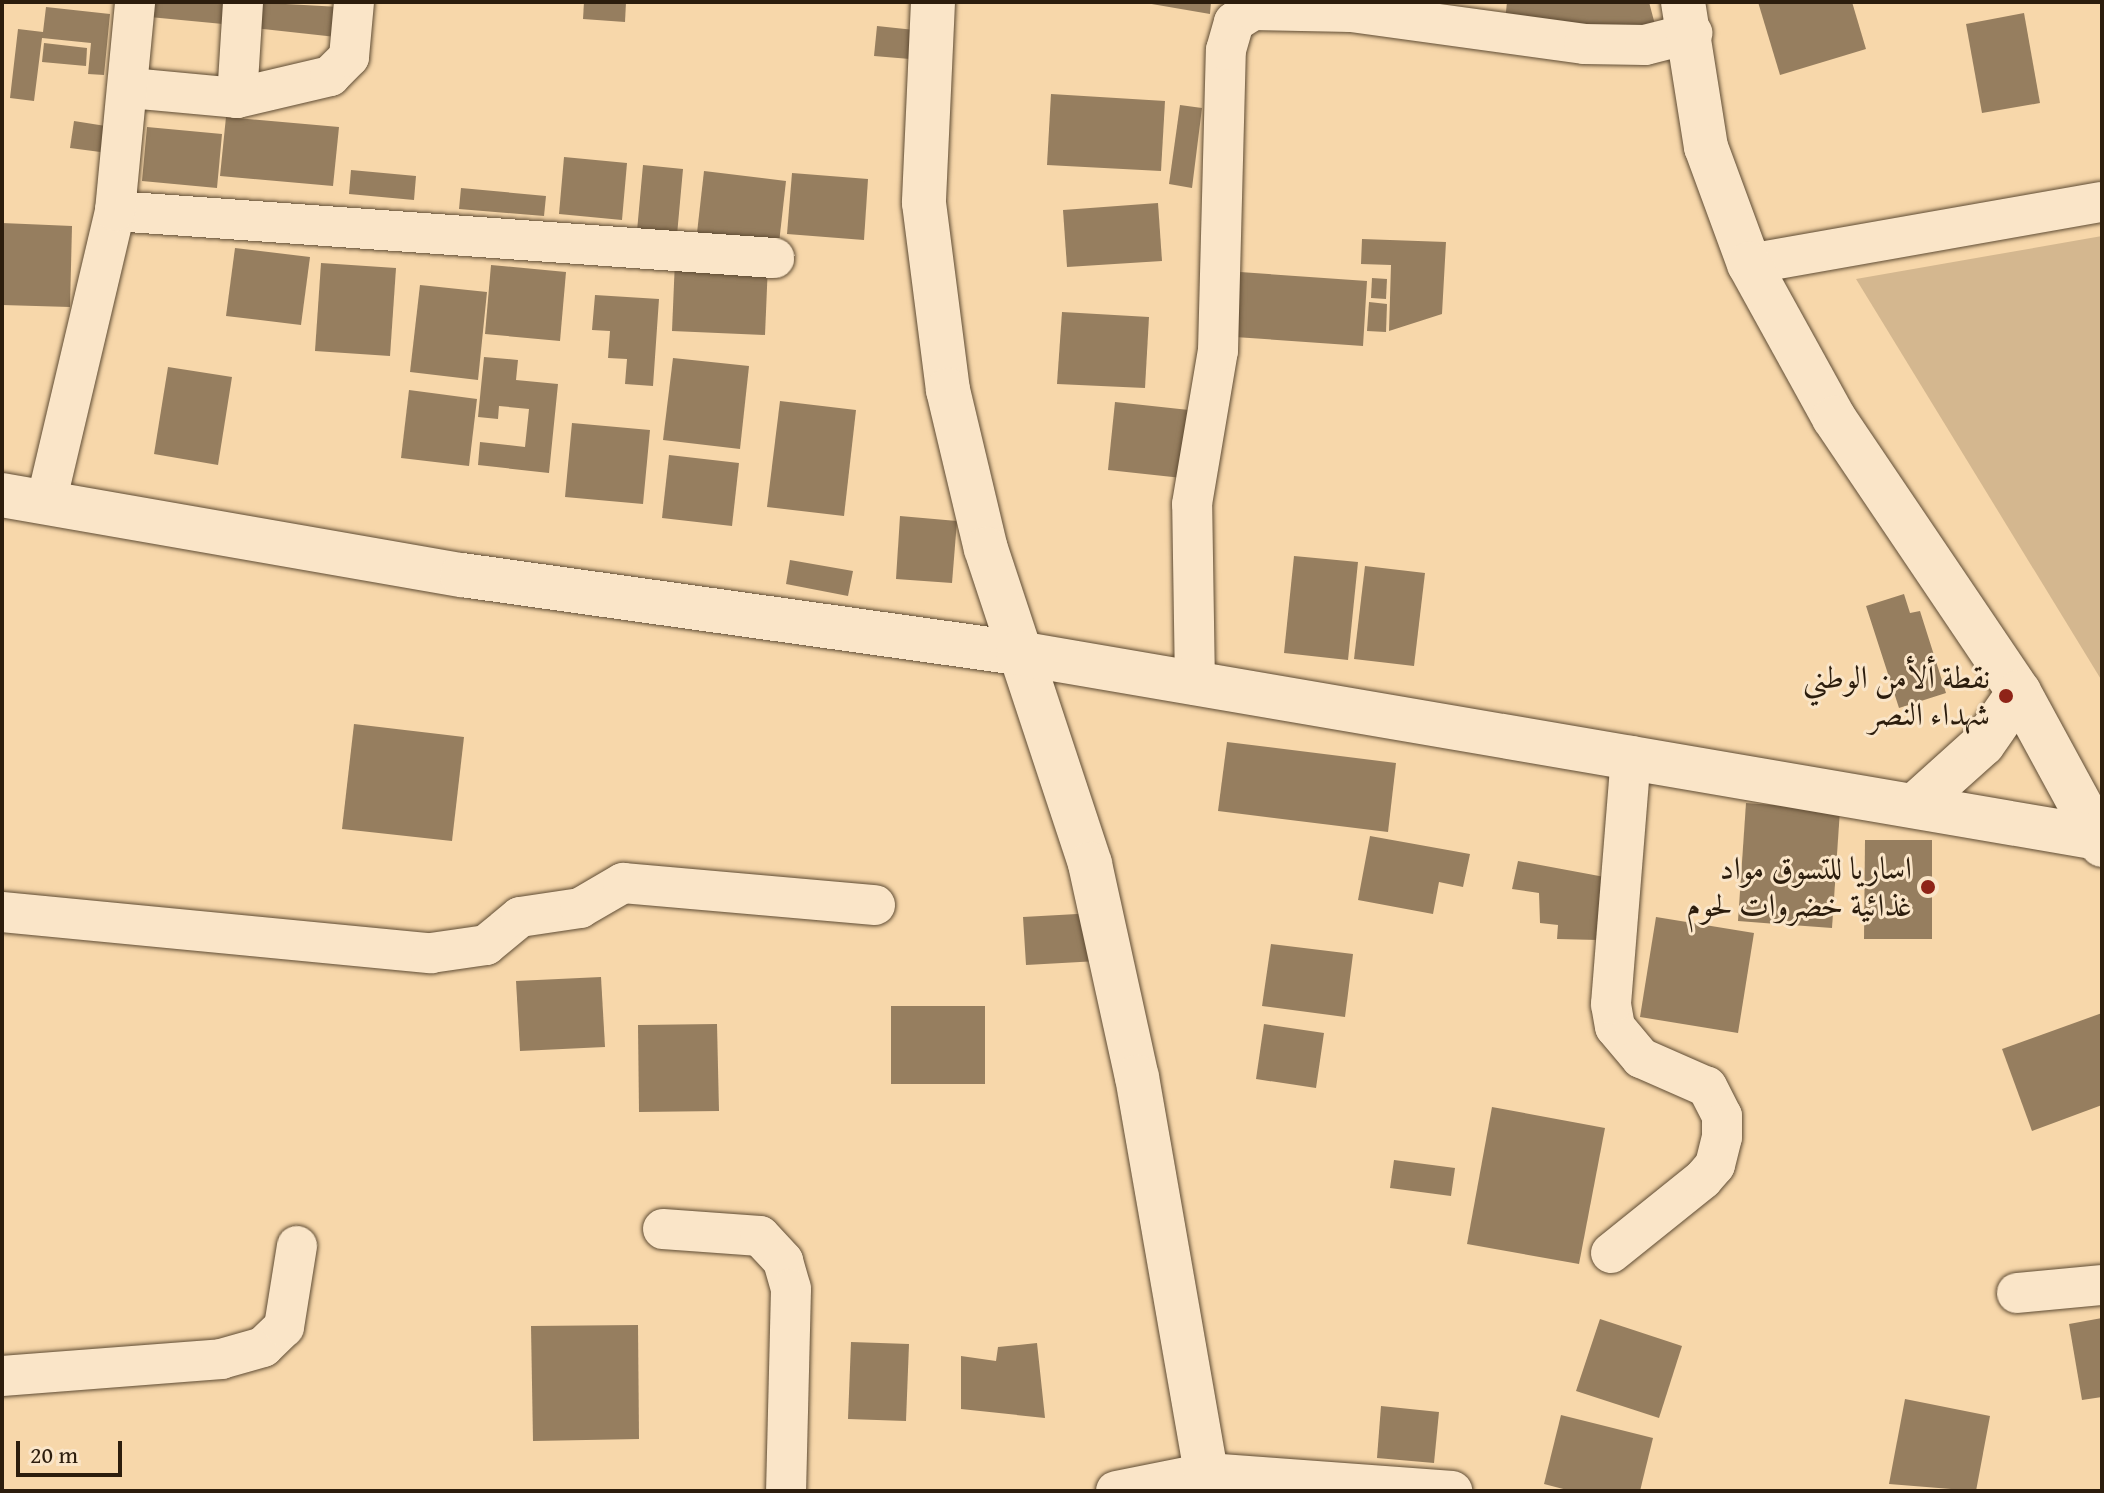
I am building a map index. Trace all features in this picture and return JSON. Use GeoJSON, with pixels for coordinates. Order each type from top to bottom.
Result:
{"type":"FeatureCollection","features":[{"type":"Feature","properties":{"kind":"street"},"geometry":{"type":"LineString","coordinates":[[46,503],[115,211],[130,88],[135,2]]}},
{"type":"Feature","properties":{"kind":"street"},"geometry":{"type":"LineString","coordinates":[[237,98],[243,2]]}},
{"type":"Feature","properties":{"kind":"street"},"geometry":{"type":"LineString","coordinates":[[130,88],[237,98],[344,68],[354,2]]}},
{"type":"Feature","properties":{"kind":"street"},"geometry":{"type":"LineString","coordinates":[[933,2],[924,203],[939,342],[986,549],[1090,864],[1137,1077],[1208,1482]]}},
{"type":"Feature","properties":{"kind":"street"},"geometry":{"type":"LineString","coordinates":[[1195,685],[1192,504],[1218,351],[1226,50],[1234,22],[1253,10],[1351,12],[1584,44],[1645,45],[1688,18],[1706,147],[1749,264],[1834,418],[2019,692],[2100,841]]}},
{"type":"Feature","properties":{"kind":"street"},"geometry":{"type":"LineString","coordinates":[[1749,264],[2102,202]]}},
{"type":"Feature","properties":{"kind":"street"},"geometry":{"type":"LineString","coordinates":[[115,211],[774,258]]}},
{"type":"Feature","properties":{"kind":"street"},"geometry":{"type":"LineString","coordinates":[[2,495],[462,575],[1018,653],[1915,805],[2100,841]]}},
{"type":"Feature","properties":{"kind":"street"},"geometry":{"type":"LineString","coordinates":[[1915,805],[1983,744],[2019,692]]}},
{"type":"Feature","properties":{"kind":"street"},"geometry":{"type":"LineString","coordinates":[[1611,1253],[1703,1179],[1715,1165],[1722,1137],[1722,1116],[1707,1087],[1641,1058],[1615,1027],[1611,1004],[1631,756]]}},
{"type":"Feature","properties":{"kind":"street"},"geometry":{"type":"LineString","coordinates":[[2,912],[431,953],[486,945],[520,917],[580,908],[623,883],[875,905]]}},
{"type":"Feature","properties":{"kind":"street"},"geometry":{"type":"LineString","coordinates":[[663,1229],[760,1236],[783,1261],[791,1289],[786,1491]]}},
{"type":"Feature","properties":{"kind":"street"},"geometry":{"type":"LineString","coordinates":[[2,1376],[221,1359],[263,1347],[284,1327],[297,1246]]}},
{"type":"Feature","properties":{"kind":"street"},"geometry":{"type":"LineString","coordinates":[[2017,1293],[2102,1285]]}},
{"type":"Feature","properties":{"kind":"street"},"geometry":{"type":"LineString","coordinates":[[1116,1491],[1208,1482],[1452,1491]]}},
{"type":"Feature","properties":{"kind":"shaded area"},"geometry":{"type":"Polygon","coordinates":[[[2102,236],[2102,681],[1856,279],[2102,236]]]}},
{"type":"Feature","properties":{"kind":"building"},"geometry":{"type":"Polygon","coordinates":[[[140,2],[226,2],[223,24],[139,16],[140,2]]]}},
{"type":"Feature","properties":{"kind":"building"},"geometry":{"type":"Polygon","coordinates":[[[248,2],[340,7],[336,37],[245,27],[248,2]]]}},
{"type":"Feature","properties":{"kind":"building"},"geometry":{"type":"Polygon","coordinates":[[[584,2],[626,2],[625,22],[583,19],[584,2]]]}},
{"type":"Feature","properties":{"kind":"building"},"geometry":{"type":"Polygon","coordinates":[[[1140,2],[1211,2],[1210,14],[1140,2]]]}},
{"type":"Feature","properties":{"kind":"building"},"geometry":{"type":"Polygon","coordinates":[[[1507,2],[1649,2],[1658,36],[1505,21],[1507,2]]]}},
{"type":"Feature","properties":{"kind":"building"},"geometry":{"type":"Polygon","coordinates":[[[1758,2],[1852,2],[1866,49],[1780,75],[1758,2]]]}},
{"type":"Feature","properties":{"kind":"building"},"geometry":{"type":"Polygon","coordinates":[[[46,7],[110,14],[104,75],[88,74],[91,43],[42,38],[34,101],[10,98],[18,29],[43,32],[46,7]]]}},
{"type":"Feature","properties":{"kind":"building"},"geometry":{"type":"Polygon","coordinates":[[[2024,13],[2040,103],[1982,113],[1966,24],[2024,13]]]}},
{"type":"Feature","properties":{"kind":"building"},"geometry":{"type":"Polygon","coordinates":[[[877,26],[924,31],[922,60],[874,56],[877,26]]]}},
{"type":"Feature","properties":{"kind":"building"},"geometry":{"type":"Polygon","coordinates":[[[44,43],[87,48],[86,66],[42,62],[44,43]]]}},
{"type":"Feature","properties":{"kind":"building"},"geometry":{"type":"Polygon","coordinates":[[[1051,94],[1165,101],[1161,171],[1047,165],[1051,94]]]}},
{"type":"Feature","properties":{"kind":"building"},"geometry":{"type":"Polygon","coordinates":[[[1180,105],[1202,108],[1192,188],[1169,184],[1180,105]]]}},
{"type":"Feature","properties":{"kind":"building"},"geometry":{"type":"Polygon","coordinates":[[[226,117],[339,127],[333,186],[220,176],[226,117]]]}},
{"type":"Feature","properties":{"kind":"building"},"geometry":{"type":"Polygon","coordinates":[[[74,121],[112,127],[108,153],[70,148],[74,121]]]}},
{"type":"Feature","properties":{"kind":"building"},"geometry":{"type":"Polygon","coordinates":[[[147,127],[222,134],[217,188],[142,181],[147,127]]]}},
{"type":"Feature","properties":{"kind":"building"},"geometry":{"type":"Polygon","coordinates":[[[564,157],[627,163],[622,220],[559,214],[564,157]]]}},
{"type":"Feature","properties":{"kind":"building"},"geometry":{"type":"Polygon","coordinates":[[[643,165],[683,169],[677,235],[637,231],[643,165]]]}},
{"type":"Feature","properties":{"kind":"building"},"geometry":{"type":"Polygon","coordinates":[[[351,170],[416,176],[414,200],[349,194],[351,170]]]}},
{"type":"Feature","properties":{"kind":"building"},"geometry":{"type":"Polygon","coordinates":[[[704,171],[786,181],[779,243],[697,233],[704,171]]]}},
{"type":"Feature","properties":{"kind":"building"},"geometry":{"type":"Polygon","coordinates":[[[792,173],[868,179],[864,240],[787,234],[792,173]]]}},
{"type":"Feature","properties":{"kind":"building"},"geometry":{"type":"Polygon","coordinates":[[[461,188],[546,196],[544,216],[459,209],[461,188]]]}},
{"type":"Feature","properties":{"kind":"building"},"geometry":{"type":"Polygon","coordinates":[[[1158,203],[1162,261],[1067,267],[1063,210],[1158,203]]]}},
{"type":"Feature","properties":{"kind":"building"},"geometry":{"type":"Polygon","coordinates":[[[2,223],[72,226],[70,307],[2,305],[2,223]]]}},
{"type":"Feature","properties":{"kind":"building"},"geometry":{"type":"Polygon","coordinates":[[[1362,239],[1446,242],[1442,314],[1389,331],[1391,265],[1361,264],[1362,239]]]}},
{"type":"Feature","properties":{"kind":"building"},"geometry":{"type":"Polygon","coordinates":[[[235,248],[310,257],[301,325],[226,316],[235,248]]]}},
{"type":"Feature","properties":{"kind":"building"},"geometry":{"type":"Polygon","coordinates":[[[675,260],[768,264],[765,335],[672,331],[675,260]]]}},
{"type":"Feature","properties":{"kind":"building"},"geometry":{"type":"Polygon","coordinates":[[[321,263],[396,268],[390,356],[315,351],[321,263]]]}},
{"type":"Feature","properties":{"kind":"building"},"geometry":{"type":"Polygon","coordinates":[[[491,265],[566,272],[560,341],[485,334],[491,265]]]}},
{"type":"Feature","properties":{"kind":"building"},"geometry":{"type":"Polygon","coordinates":[[[1240,272],[1367,281],[1363,346],[1235,337],[1240,272]]]}},
{"type":"Feature","properties":{"kind":"building"},"geometry":{"type":"Polygon","coordinates":[[[1372,278],[1387,279],[1386,299],[1371,298],[1372,278]]]}},
{"type":"Feature","properties":{"kind":"building"},"geometry":{"type":"Polygon","coordinates":[[[420,285],[487,292],[478,380],[410,372],[420,285]]]}},
{"type":"Feature","properties":{"kind":"building"},"geometry":{"type":"Polygon","coordinates":[[[595,295],[659,299],[653,386],[625,384],[627,359],[608,358],[610,331],[592,330],[595,295]]]}},
{"type":"Feature","properties":{"kind":"building"},"geometry":{"type":"Polygon","coordinates":[[[1369,302],[1387,304],[1386,332],[1367,331],[1369,302]]]}},
{"type":"Feature","properties":{"kind":"building"},"geometry":{"type":"Polygon","coordinates":[[[1062,312],[1149,317],[1145,388],[1057,384],[1062,312]]]}},
{"type":"Feature","properties":{"kind":"building"},"geometry":{"type":"Polygon","coordinates":[[[484,357],[518,360],[516,380],[558,384],[549,473],[478,465],[480,442],[525,447],[529,409],[499,406],[498,419],[478,417],[484,357]]]}},
{"type":"Feature","properties":{"kind":"building"},"geometry":{"type":"Polygon","coordinates":[[[673,358],[749,366],[740,449],[663,440],[673,358]]]}},
{"type":"Feature","properties":{"kind":"building"},"geometry":{"type":"Polygon","coordinates":[[[168,367],[232,377],[218,465],[154,454],[168,367]]]}},
{"type":"Feature","properties":{"kind":"building"},"geometry":{"type":"Polygon","coordinates":[[[409,390],[477,399],[469,466],[401,458],[409,390]]]}},
{"type":"Feature","properties":{"kind":"building"},"geometry":{"type":"Polygon","coordinates":[[[780,401],[856,410],[844,516],[767,507],[780,401]]]}},
{"type":"Feature","properties":{"kind":"building"},"geometry":{"type":"Polygon","coordinates":[[[1115,402],[1189,410],[1182,478],[1108,470],[1115,402]]]}},
{"type":"Feature","properties":{"kind":"building"},"geometry":{"type":"Polygon","coordinates":[[[572,423],[650,430],[643,504],[565,497],[572,423]]]}},
{"type":"Feature","properties":{"kind":"building"},"geometry":{"type":"Polygon","coordinates":[[[669,455],[739,463],[732,526],[662,518],[669,455]]]}},
{"type":"Feature","properties":{"kind":"building"},"geometry":{"type":"Polygon","coordinates":[[[900,516],[957,521],[952,583],[896,579],[900,516]]]}},
{"type":"Feature","properties":{"kind":"building"},"geometry":{"type":"Polygon","coordinates":[[[1294,556],[1358,562],[1348,660],[1284,653],[1294,556]]]}},
{"type":"Feature","properties":{"kind":"building"},"geometry":{"type":"Polygon","coordinates":[[[790,560],[853,571],[848,596],[786,584],[790,560]]]}},
{"type":"Feature","properties":{"kind":"building"},"geometry":{"type":"Polygon","coordinates":[[[1365,566],[1425,573],[1414,666],[1354,659],[1365,566]]]}},
{"type":"Feature","properties":{"kind":"building"},"geometry":{"type":"Polygon","coordinates":[[[1904,594],[1910,613],[1920,611],[1946,693],[1899,708],[1866,606],[1904,594]]]}},
{"type":"Feature","properties":{"kind":"building"},"geometry":{"type":"Polygon","coordinates":[[[354,724],[464,737],[452,841],[342,829],[354,724]]]}},
{"type":"Feature","properties":{"kind":"building"},"geometry":{"type":"Polygon","coordinates":[[[1227,742],[1396,763],[1388,832],[1218,811],[1227,742]]]}},
{"type":"Feature","properties":{"kind":"building"},"geometry":{"type":"Polygon","coordinates":[[[1746,803],[1840,810],[1832,928],[1738,921],[1746,803]]]}},
{"type":"Feature","properties":{"kind":"building"},"geometry":{"type":"Polygon","coordinates":[[[1370,836],[1470,854],[1463,887],[1439,882],[1433,914],[1358,900],[1370,836]]]}},
{"type":"Feature","properties":{"kind":"building"},"geometry":{"type":"Polygon","coordinates":[[[1865,840],[1932,840],[1932,939],[1864,939],[1865,840]]]}},
{"type":"Feature","properties":{"kind":"building"},"geometry":{"type":"Polygon","coordinates":[[[1518,861],[1610,878],[1598,940],[1557,939],[1558,925],[1540,923],[1539,893],[1512,889],[1518,861]]]}},
{"type":"Feature","properties":{"kind":"building"},"geometry":{"type":"Polygon","coordinates":[[[1095,913],[1098,961],[1026,965],[1023,917],[1095,913]]]}},
{"type":"Feature","properties":{"kind":"building"},"geometry":{"type":"Polygon","coordinates":[[[1656,917],[1754,933],[1738,1033],[1640,1017],[1656,917]]]}},
{"type":"Feature","properties":{"kind":"building"},"geometry":{"type":"Polygon","coordinates":[[[1271,944],[1353,954],[1345,1017],[1262,1006],[1271,944]]]}},
{"type":"Feature","properties":{"kind":"building"},"geometry":{"type":"Polygon","coordinates":[[[601,977],[605,1047],[520,1051],[516,981],[601,977]]]}},
{"type":"Feature","properties":{"kind":"building"},"geometry":{"type":"Polygon","coordinates":[[[891,1006],[985,1006],[985,1084],[891,1084],[891,1006]]]}},
{"type":"Feature","properties":{"kind":"building"},"geometry":{"type":"Polygon","coordinates":[[[2102,1013],[2102,1105],[2032,1131],[2002,1049],[2102,1013]]]}},
{"type":"Feature","properties":{"kind":"building"},"geometry":{"type":"Polygon","coordinates":[[[717,1024],[719,1111],[639,1112],[638,1025],[717,1024]]]}},
{"type":"Feature","properties":{"kind":"building"},"geometry":{"type":"Polygon","coordinates":[[[1264,1024],[1324,1033],[1316,1088],[1256,1079],[1264,1024]]]}},
{"type":"Feature","properties":{"kind":"building"},"geometry":{"type":"Polygon","coordinates":[[[1492,1107],[1605,1128],[1579,1264],[1467,1244],[1492,1107]]]}},
{"type":"Feature","properties":{"kind":"building"},"geometry":{"type":"Polygon","coordinates":[[[1394,1160],[1455,1168],[1451,1196],[1390,1188],[1394,1160]]]}},
{"type":"Feature","properties":{"kind":"building"},"geometry":{"type":"Polygon","coordinates":[[[2102,1318],[2102,1397],[2082,1400],[2069,1324],[2102,1318]]]}},
{"type":"Feature","properties":{"kind":"building"},"geometry":{"type":"Polygon","coordinates":[[[1600,1319],[1682,1346],[1659,1418],[1576,1391],[1600,1319]]]}},
{"type":"Feature","properties":{"kind":"building"},"geometry":{"type":"Polygon","coordinates":[[[638,1325],[639,1439],[533,1441],[531,1326],[638,1325]]]}},
{"type":"Feature","properties":{"kind":"building"},"geometry":{"type":"Polygon","coordinates":[[[851,1342],[909,1344],[906,1421],[848,1419],[851,1342]]]}},
{"type":"Feature","properties":{"kind":"building"},"geometry":{"type":"Polygon","coordinates":[[[1037,1343],[1045,1418],[961,1409],[961,1356],[996,1361],[998,1347],[1037,1343]]]}},
{"type":"Feature","properties":{"kind":"building"},"geometry":{"type":"Polygon","coordinates":[[[1905,1399],[1990,1416],[1976,1491],[1889,1484],[1905,1399]]]}},
{"type":"Feature","properties":{"kind":"building"},"geometry":{"type":"Polygon","coordinates":[[[1381,1406],[1439,1412],[1434,1463],[1377,1458],[1381,1406]]]}},
{"type":"Feature","properties":{"kind":"building"},"geometry":{"type":"Polygon","coordinates":[[[1561,1415],[1653,1438],[1640,1491],[1571,1491],[1544,1484],[1561,1415]]]}},
{"type":"Feature","properties":{"kind":"place","name":"نقطة ألأمن الوطني شهداء النصر"},"geometry":{"type":"Point","coordinates":[2006,696]}},
{"type":"Feature","properties":{"kind":"place","name":"اساريا للتسوق مواد غذائية خضروات لحوم"},"geometry":{"type":"Point","coordinates":[1928,887]}}]}
